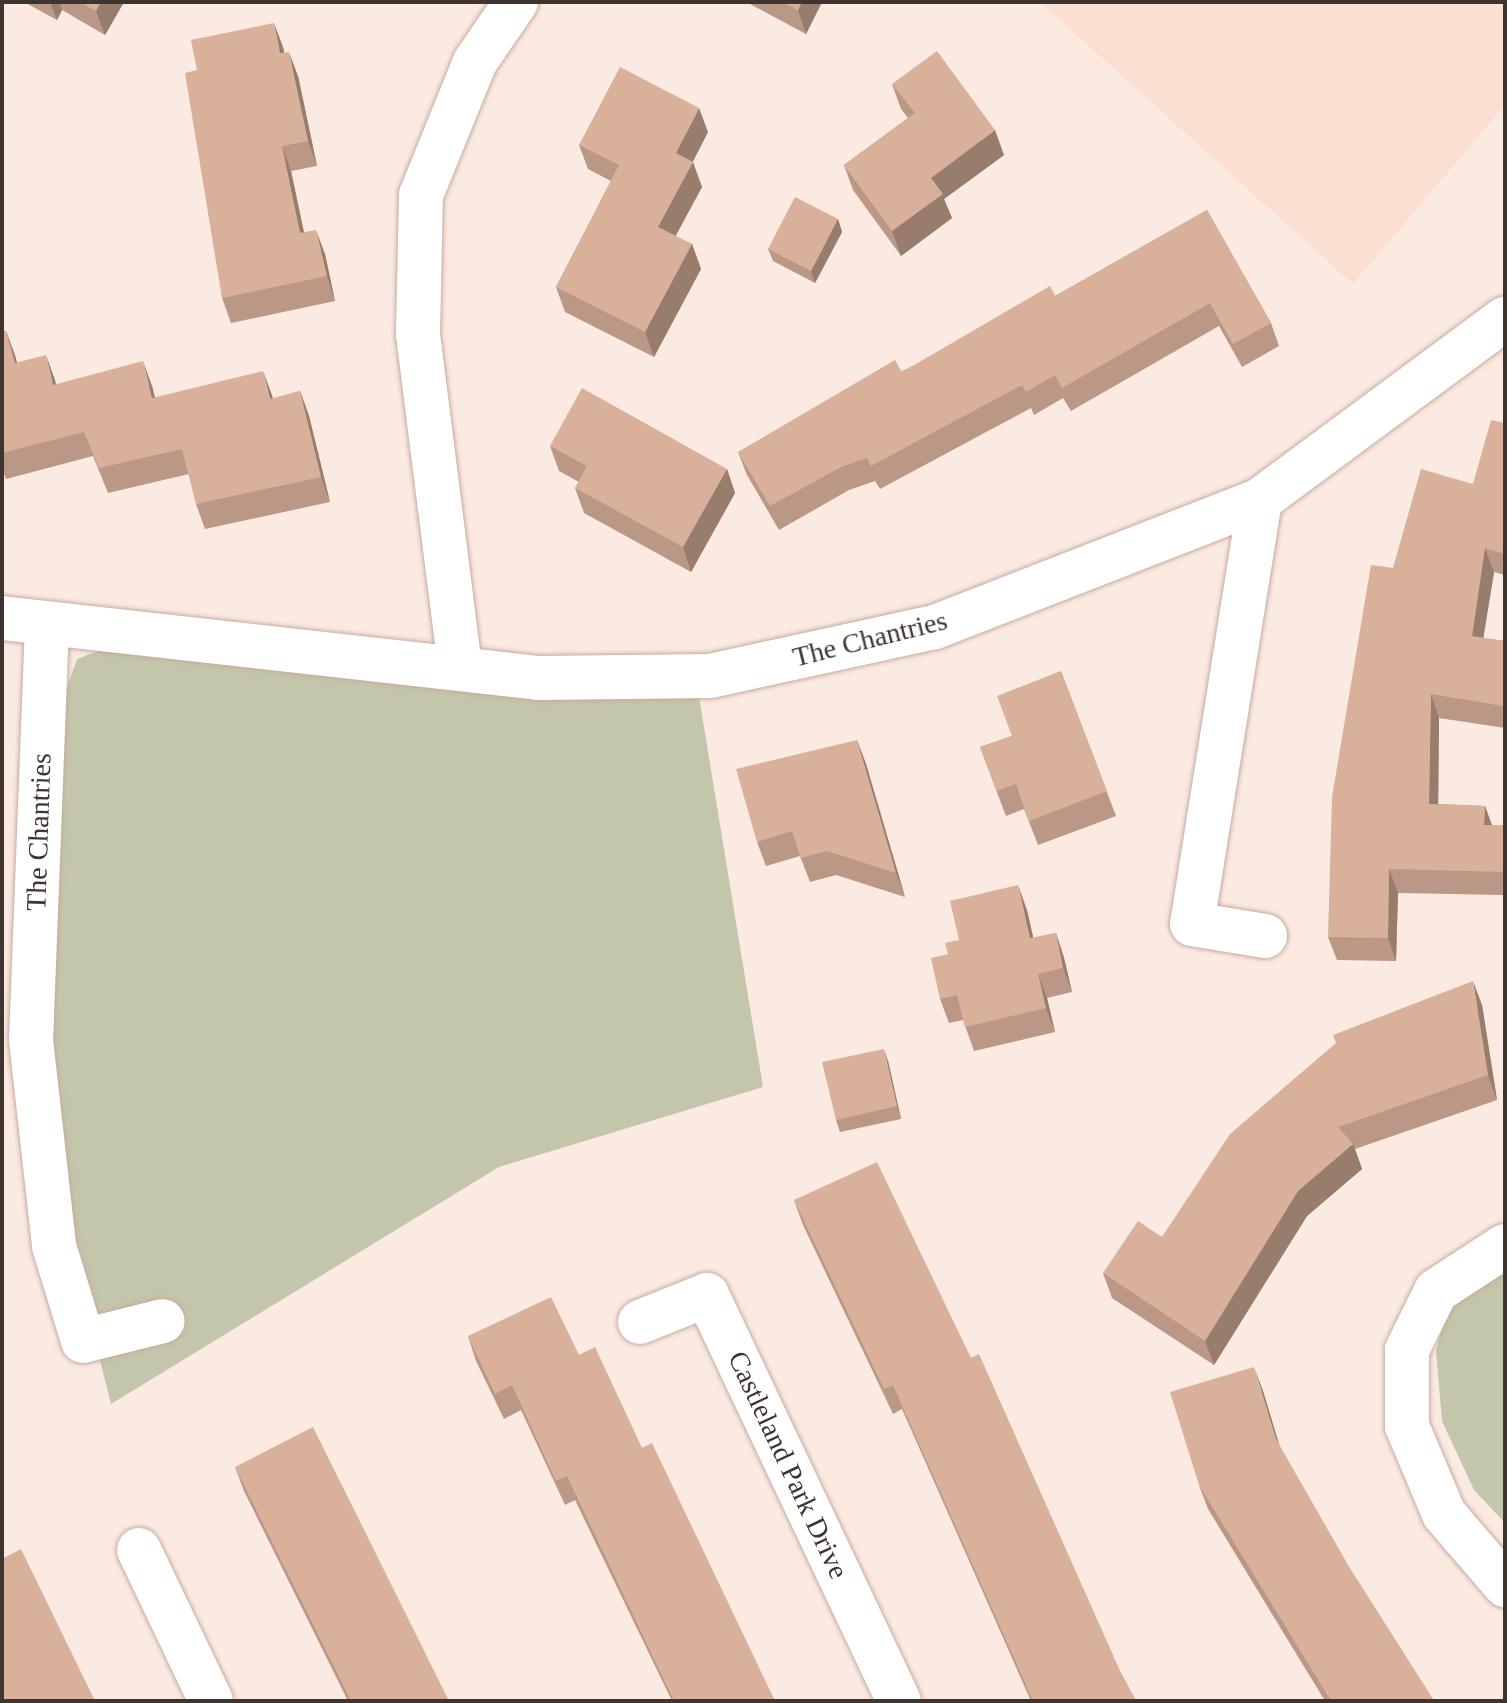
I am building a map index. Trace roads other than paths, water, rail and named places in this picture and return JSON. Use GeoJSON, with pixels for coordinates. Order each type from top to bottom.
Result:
{"type":"FeatureCollection","features":[{"type":"Feature","properties":{"kind":"street"},"geometry":{"type":"LineString","coordinates":[[460,667],[418,335],[421,195],[475,62],[516,2]]}},
{"type":"Feature","properties":{"kind":"street","name":"The Chantries"},"geometry":{"type":"LineString","coordinates":[[2,618],[539,678],[710,676],[935,627],[1260,500],[1505,319]]}},
{"type":"Feature","properties":{"kind":"street"},"geometry":{"type":"LineString","coordinates":[[1260,500],[1192,924],[1265,936]]}},
{"type":"Feature","properties":{"kind":"street","name":"The Chantries"},"geometry":{"type":"LineString","coordinates":[[47,625],[16,1040],[54,1246],[83,1341],[163,1321]]}},
{"type":"Feature","properties":{"kind":"street"},"geometry":{"type":"LineString","coordinates":[[1505,1246],[1436,1291],[1407,1350],[1407,1426],[1438,1499],[1505,1585]]}},
{"type":"Feature","properties":{"kind":"street","name":"Castleland Park Drive"},"geometry":{"type":"LineString","coordinates":[[640,1322],[707,1295],[899,1701]]}},
{"type":"Feature","properties":{"kind":"street"},"geometry":{"type":"LineString","coordinates":[[139,1550],[211,1701]]}}]}
